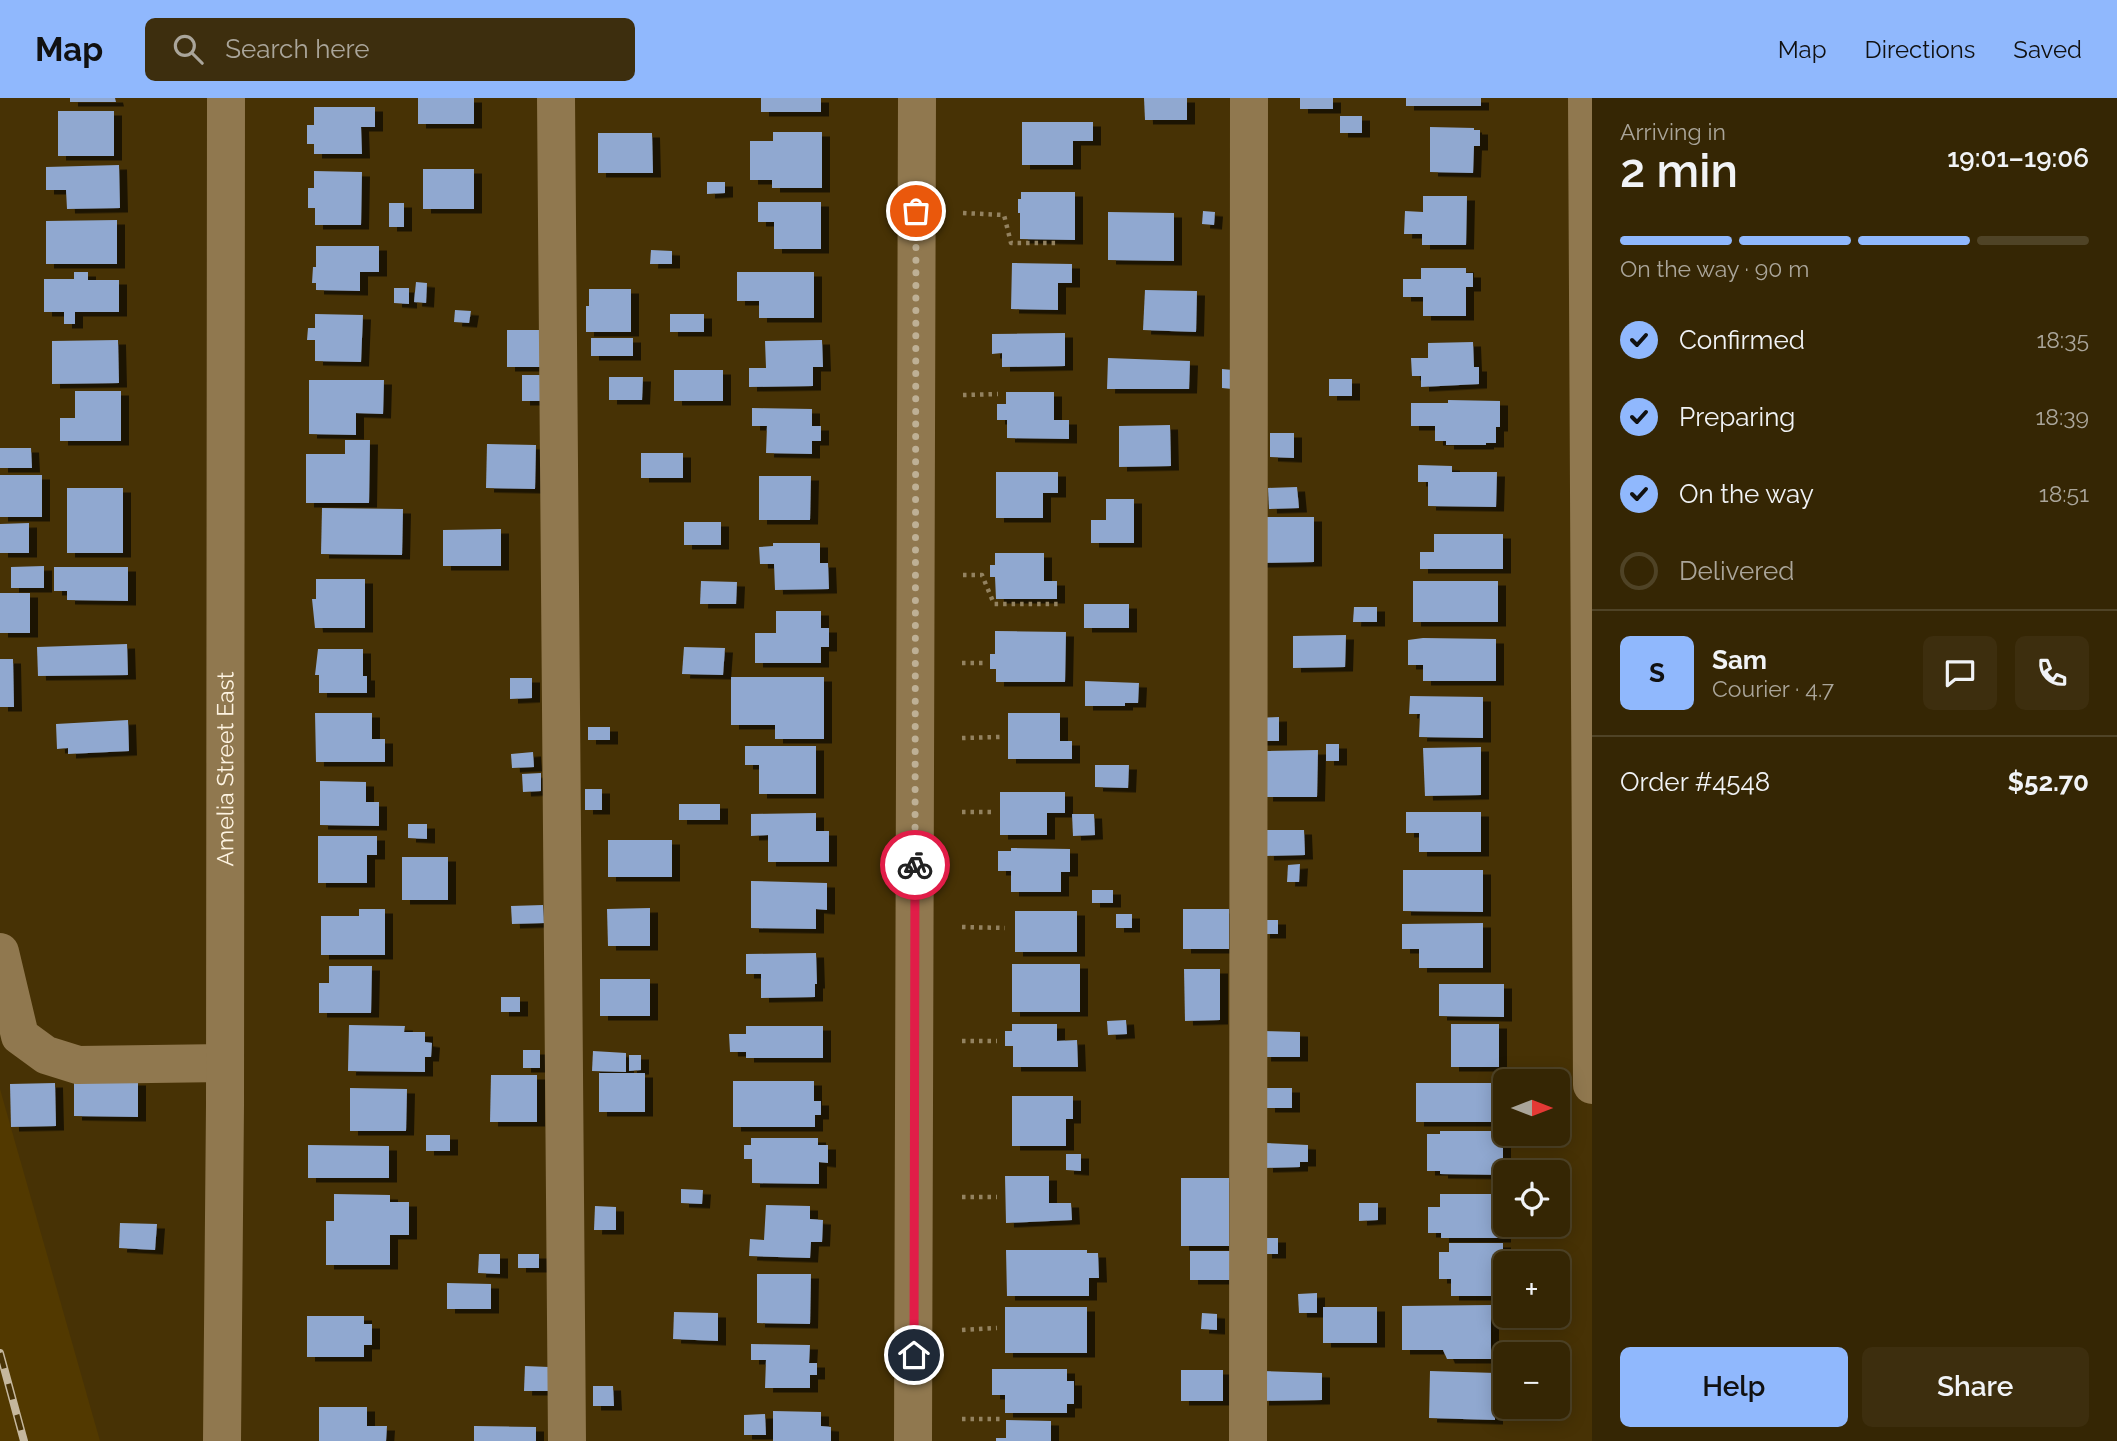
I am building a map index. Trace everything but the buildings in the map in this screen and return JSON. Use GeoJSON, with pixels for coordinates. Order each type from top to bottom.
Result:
{"type":"FeatureCollection","features":[{"type":"Feature","properties":{"kind":"street","name":"Amelia Street East"},"geometry":{"type":"LineString","coordinates":[[222,1441],[226,98]]}},
{"type":"Feature","properties":{"kind":"street"},"geometry":{"type":"LineString","coordinates":[[556,98],[567,1441]]}},
{"type":"Feature","properties":{"kind":"street"},"geometry":{"type":"LineString","coordinates":[[914,1441],[917,98]]}},
{"type":"Feature","properties":{"kind":"street"},"geometry":{"type":"LineString","coordinates":[[1248,1441],[1249,98]]}},
{"type":"Feature","properties":{"kind":"street"},"geometry":{"type":"LineString","coordinates":[[1587,98],[1592,1085]]}},
{"type":"Feature","properties":{"kind":"street"},"geometry":{"type":"LineString","coordinates":[[0,952],[20,1036],[46,1055],[78,1065],[225,1063]]}},
{"type":"Feature","properties":{"kind":"path"},"geometry":{"type":"LineString","coordinates":[[963,213],[1004,215],[1011,243],[1059,243]]}},
{"type":"Feature","properties":{"kind":"path"},"geometry":{"type":"LineString","coordinates":[[963,395],[998,394]]}},
{"type":"Feature","properties":{"kind":"path"},"geometry":{"type":"LineString","coordinates":[[963,575],[982,575],[994,604],[1058,604]]}},
{"type":"Feature","properties":{"kind":"path"},"geometry":{"type":"LineString","coordinates":[[962,663],[983,663]]}},
{"type":"Feature","properties":{"kind":"path"},"geometry":{"type":"LineString","coordinates":[[962,738],[1000,737]]}},
{"type":"Feature","properties":{"kind":"path"},"geometry":{"type":"LineString","coordinates":[[962,811],[994,811]]}},
{"type":"Feature","properties":{"kind":"path"},"geometry":{"type":"LineString","coordinates":[[962,927],[1005,928]]}},
{"type":"Feature","properties":{"kind":"path"},"geometry":{"type":"LineString","coordinates":[[962,1041],[997,1041]]}},
{"type":"Feature","properties":{"kind":"path"},"geometry":{"type":"LineString","coordinates":[[962,1197],[997,1197]]}},
{"type":"Feature","properties":{"kind":"path"},"geometry":{"type":"LineString","coordinates":[[962,1330],[997,1328]]}},
{"type":"Feature","properties":{"kind":"path"},"geometry":{"type":"LineString","coordinates":[[962,1419],[1000,1419]]}},
{"type":"Feature","properties":{"kind":"shaded area"},"geometry":{"type":"Polygon","coordinates":[[[0,1089],[100,1441],[0,1441],[0,1089]]]}},
{"type":"Feature","properties":{"kind":"railway"},"geometry":{"type":"LineString","coordinates":[[0,1353],[24,1441]]}},
{"type":"Feature","properties":{"kind":"way so far"},"geometry":{"type":"LineString","coordinates":[[915,865],[916,211]]}},
{"type":"Feature","properties":{"kind":"route"},"geometry":{"type":"LineString","coordinates":[[914,1355],[915,865]]}}]}
